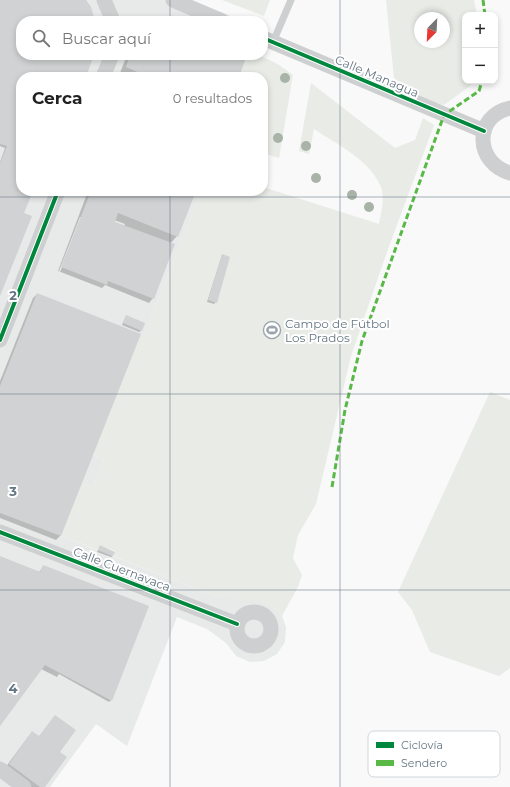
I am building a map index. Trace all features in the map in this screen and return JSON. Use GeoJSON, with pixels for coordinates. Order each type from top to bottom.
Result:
{"type":"FeatureCollection","features":[{"type":"Feature","properties":{"kind":"street"},"geometry":{"type":"LineString","coordinates":[[104,0],[111,16]]}},
{"type":"Feature","properties":{"kind":"street"},"geometry":{"type":"LineString","coordinates":[[173,0],[210,16]]}},
{"type":"Feature","properties":{"kind":"street","name":"Calle Managua"},"geometry":{"type":"LineString","coordinates":[[268,40],[484,131]]}},
{"type":"Feature","properties":{"kind":"street"},"geometry":{"type":"LineString","coordinates":[[105,72],[110,60]]}},
{"type":"Feature","properties":{"kind":"street"},"geometry":{"type":"LineString","coordinates":[[510,108],[498,112],[492,117],[484,131],[483,146],[489,160],[502,170],[510,173]]}},
{"type":"Feature","properties":{"kind":"street"},"geometry":{"type":"LineString","coordinates":[[0,340],[56,196]]}},
{"type":"Feature","properties":{"kind":"street","name":"Calle Cuernavaca"},"geometry":{"type":"LineString","coordinates":[[0,532],[237,624]]}},
{"type":"Feature","properties":{"kind":"street"},"geometry":{"type":"LineString","coordinates":[[0,769],[24,787]]}},
{"type":"Feature","properties":{"kind":"lane"},"geometry":{"type":"LineString","coordinates":[[268,40],[290,0]]}},
{"type":"Feature","properties":{"kind":"shaded area"},"geometry":{"type":"Polygon","coordinates":[[[0,0],[191,0],[231,16],[16,16],[16,60],[245,60],[241,72],[16,72],[16,196],[199,196],[144,335],[141,334],[93,455],[104,460],[93,487],[82,483],[61,536],[217,597],[269,603],[282,616],[286,627],[285,642],[277,654],[264,661],[250,662],[236,656],[226,643],[207,629],[177,617],[127,746],[96,724],[50,787],[0,787],[0,0]]]}},
{"type":"Feature","properties":{"kind":"shaded area"},"geometry":{"type":"Polygon","coordinates":[[[222,0],[270,0],[264,16],[222,0]]]}},
{"type":"Feature","properties":{"kind":"shaded area"},"geometry":{"type":"Polygon","coordinates":[[[386,0],[474,0],[476,12],[462,12],[462,84],[471,84],[470,86],[444,105],[427,101],[394,78],[386,0]]]}},
{"type":"Feature","properties":{"kind":"shaded area"},"geometry":{"type":"Polygon","coordinates":[[[268,59],[283,67],[293,75],[279,158],[268,155],[268,72],[241,72],[245,60],[268,59]]]}},
{"type":"Feature","properties":{"kind":"shaded area"},"geometry":{"type":"Polygon","coordinates":[[[311,83],[395,148],[415,140],[423,118],[434,125],[388,249],[351,356],[316,504],[298,535],[293,558],[302,575],[298,587],[282,616],[269,603],[261,601],[240,601],[217,597],[113,556],[115,551],[100,545],[98,550],[61,536],[82,483],[93,487],[104,460],[93,455],[141,334],[144,335],[199,196],[268,196],[268,189],[379,224],[383,201],[381,187],[376,177],[361,161],[343,147],[314,129],[309,154],[299,151],[311,83]]]}},
{"type":"Feature","properties":{"kind":"shaded area"},"geometry":{"type":"Polygon","coordinates":[[[490,392],[510,400],[510,668],[499,676],[430,652],[412,610],[398,592],[490,392]]]}},
{"type":"Feature","properties":{"kind":"building"},"geometry":{"type":"Polygon","coordinates":[[[0,0],[86,0],[91,7],[94,16],[16,16],[16,60],[92,60],[88,72],[16,72],[16,196],[31,196],[24,213],[32,216],[0,296],[0,163],[7,146],[0,144],[0,0]]]}},
{"type":"Feature","properties":{"kind":"building"},"geometry":{"type":"Polygon","coordinates":[[[128,60],[245,60],[241,72],[138,72],[126,67],[128,60]]]}},
{"type":"Feature","properties":{"kind":"building"},"geometry":{"type":"Polygon","coordinates":[[[89,196],[194,196],[178,237],[118,213],[115,222],[175,244],[154,299],[108,281],[107,285],[61,267],[89,196]]]}},
{"type":"Feature","properties":{"kind":"building"},"geometry":{"type":"Polygon","coordinates":[[[222,254],[230,257],[217,303],[208,300],[222,254]]]}},
{"type":"Feature","properties":{"kind":"building"},"geometry":{"type":"Polygon","coordinates":[[[37,293],[141,334],[61,536],[0,513],[0,386],[37,293]]]}},
{"type":"Feature","properties":{"kind":"building"},"geometry":{"type":"Polygon","coordinates":[[[126,315],[145,323],[142,331],[123,323],[126,315]]]}},
{"type":"Feature","properties":{"kind":"building"},"geometry":{"type":"Polygon","coordinates":[[[100,545],[115,552],[113,556],[98,550],[100,545]]]}},
{"type":"Feature","properties":{"kind":"building"},"geometry":{"type":"Polygon","coordinates":[[[0,556],[40,572],[43,565],[149,606],[112,701],[45,665],[0,726],[0,556]]]}},
{"type":"Feature","properties":{"kind":"building"},"geometry":{"type":"Polygon","coordinates":[[[55,715],[76,730],[60,752],[67,757],[45,787],[40,787],[9,764],[32,731],[39,736],[55,715]]]}},
{"type":"Feature","properties":{"kind":"marked path"},"geometry":{"type":"LineString","coordinates":[[483,0],[485,12]]}},
{"type":"Feature","properties":{"kind":"marked path"},"geometry":{"type":"LineString","coordinates":[[332,487],[345,410],[362,341],[444,115],[479,91],[481,84]]}},
{"type":"Feature","properties":{"kind":"cycle path"},"geometry":{"type":"LineString","coordinates":[[268,40],[484,131]]}},
{"type":"Feature","properties":{"kind":"cycle path"},"geometry":{"type":"LineString","coordinates":[[0,340],[56,196]]}},
{"type":"Feature","properties":{"kind":"cycle path"},"geometry":{"type":"LineString","coordinates":[[0,532],[237,624]]}},
{"type":"Feature","properties":{"kind":"place","name":"Campo de Fútbol Los Prados"},"geometry":{"type":"Point","coordinates":[272,330]}}]}
